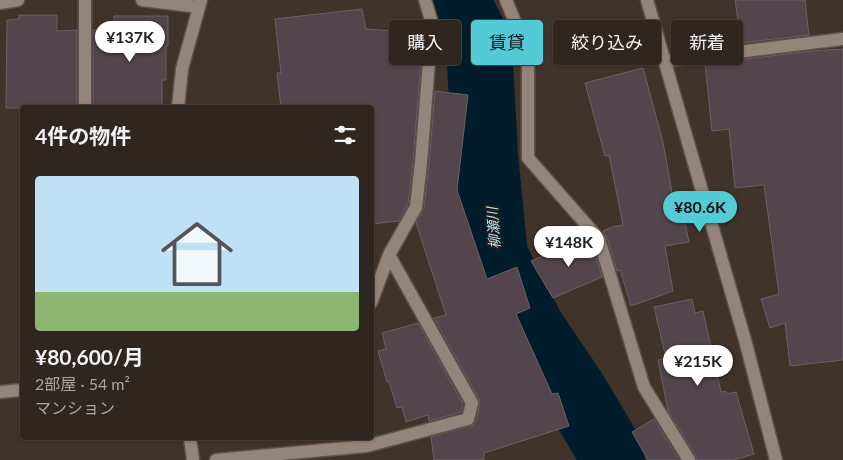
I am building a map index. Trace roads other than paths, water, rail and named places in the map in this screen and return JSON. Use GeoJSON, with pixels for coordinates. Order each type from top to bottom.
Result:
{"type":"FeatureCollection","features":[{"type":"Feature","properties":{"kind":"street"},"geometry":{"type":"LineString","coordinates":[[0,3],[18,0]]}},
{"type":"Feature","properties":{"kind":"street"},"geometry":{"type":"LineString","coordinates":[[85,0],[85,105]]}},
{"type":"Feature","properties":{"kind":"street"},"geometry":{"type":"LineString","coordinates":[[142,0],[200,3],[182,68],[178,105]]}},
{"type":"Feature","properties":{"kind":"street"},"geometry":{"type":"LineString","coordinates":[[374,295],[389,255],[416,206],[422,163],[432,23],[425,0]]}},
{"type":"Feature","properties":{"kind":"street"},"geometry":{"type":"LineString","coordinates":[[506,0],[528,53],[528,158],[600,239],[644,386],[689,460]]}},
{"type":"Feature","properties":{"kind":"street"},"geometry":{"type":"LineString","coordinates":[[647,0],[743,330],[776,460]]}},
{"type":"Feature","properties":{"kind":"street"},"geometry":{"type":"LineString","coordinates":[[664,61],[843,38]]}},
{"type":"Feature","properties":{"kind":"street"},"geometry":{"type":"LineString","coordinates":[[216,460],[366,442],[468,419],[472,403],[389,255]]}},
{"type":"Feature","properties":{"kind":"street"},"geometry":{"type":"LineString","coordinates":[[0,392],[20,390]]}},
{"type":"Feature","properties":{"kind":"street"},"geometry":{"type":"LineString","coordinates":[[190,440],[193,460]]}},
{"type":"Feature","properties":{"kind":"waterway","name":"柳瀬川"},"geometry":{"type":"LineString","coordinates":[[456,0],[479,44],[485,156],[495,256],[531,327],[574,391],[611,453],[612,460]]}}]}
